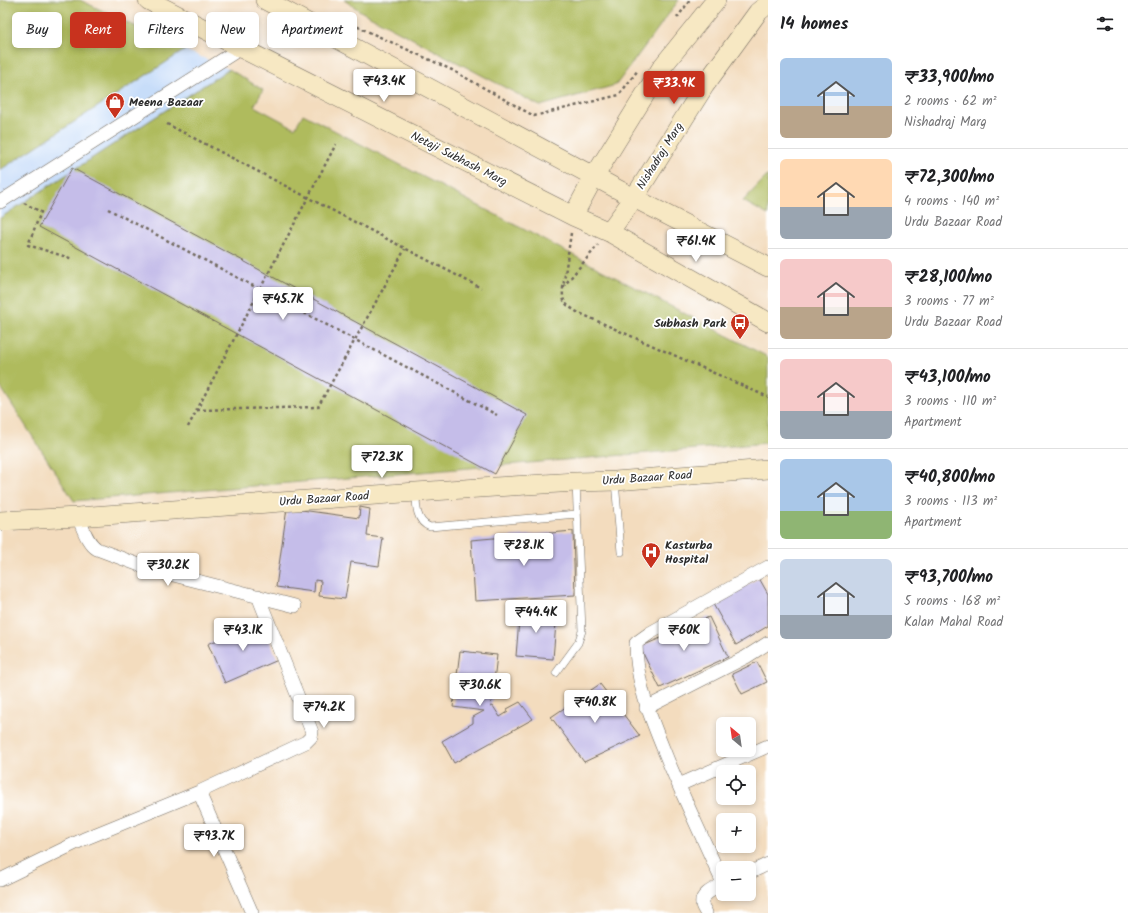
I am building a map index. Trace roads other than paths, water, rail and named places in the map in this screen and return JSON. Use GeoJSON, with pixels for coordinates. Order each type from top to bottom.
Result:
{"type":"FeatureCollection","features":[{"type":"Feature","properties":{"kind":"main road","name":"Netaji Subhash Marg"},"geometry":{"type":"LineString","coordinates":[[148,0],[206,30]]}},
{"type":"Feature","properties":{"kind":"main road"},"geometry":{"type":"LineString","coordinates":[[265,0],[594,177],[768,267]]}},
{"type":"Feature","properties":{"kind":"main road"},"geometry":{"type":"LineString","coordinates":[[574,216],[594,177],[662,66],[716,0]]}},
{"type":"Feature","properties":{"kind":"main road","name":"Nishadraj Marg"},"geometry":{"type":"LineString","coordinates":[[608,232],[634,198],[705,85],[763,4]]}},
{"type":"Feature","properties":{"kind":"main road","name":"Netaji Subhash Marg"},"geometry":{"type":"LineString","coordinates":[[240,48],[608,232],[768,322]]}},
{"type":"Feature","properties":{"kind":"main road","name":"Urdu Bazaar Road"},"geometry":{"type":"LineString","coordinates":[[0,521],[78,517],[416,492],[615,481],[768,469]]}},
{"type":"Feature","properties":{"kind":"street"},"geometry":{"type":"LineString","coordinates":[[5,198],[240,48]]}},
{"type":"Feature","properties":{"kind":"street"},"geometry":{"type":"LineString","coordinates":[[78,517],[90,542],[97,550],[150,569],[295,606]]}},
{"type":"Feature","properties":{"kind":"street"},"geometry":{"type":"LineString","coordinates":[[716,868],[646,708],[636,661],[636,643],[650,632],[768,567]]}},
{"type":"Feature","properties":{"kind":"street"},"geometry":{"type":"LineString","coordinates":[[0,880],[84,839],[199,792],[306,742],[311,737],[312,732],[258,596]]}},
{"type":"Feature","properties":{"kind":"street"},"geometry":{"type":"LineString","coordinates":[[646,708],[746,657],[766,649]]}},
{"type":"Feature","properties":{"kind":"street"},"geometry":{"type":"LineString","coordinates":[[679,785],[768,746]]}},
{"type":"Feature","properties":{"kind":"street"},"geometry":{"type":"LineString","coordinates":[[199,792],[252,913]]}},
{"type":"Feature","properties":{"kind":"street"},"geometry":{"type":"LineString","coordinates":[[756,870],[768,864]]}},
{"type":"Feature","properties":{"kind":"street"},"geometry":{"type":"LineString","coordinates":[[706,913],[702,904],[702,899],[705,895],[716,888]]}},
{"type":"Feature","properties":{"kind":"lane"},"geometry":{"type":"LineString","coordinates":[[615,481],[621,552]]}},
{"type":"Feature","properties":{"kind":"lane"},"geometry":{"type":"LineString","coordinates":[[556,673],[578,643],[582,631],[576,482]]}},
{"type":"Feature","properties":{"kind":"lane"},"geometry":{"type":"LineString","coordinates":[[416,492],[416,510],[420,519],[425,525],[430,527],[577,514]]}},
{"type":"Feature","properties":{"kind":"place","name":"Meena Bazaar"},"geometry":{"type":"Point","coordinates":[115,119]}},
{"type":"Feature","properties":{"kind":"place","name":"Subhash Park"},"geometry":{"type":"Point","coordinates":[740,340]}},
{"type":"Feature","properties":{"kind":"place","name":"Kasturba Hospital"},"geometry":{"type":"Point","coordinates":[651,569]}}]}
